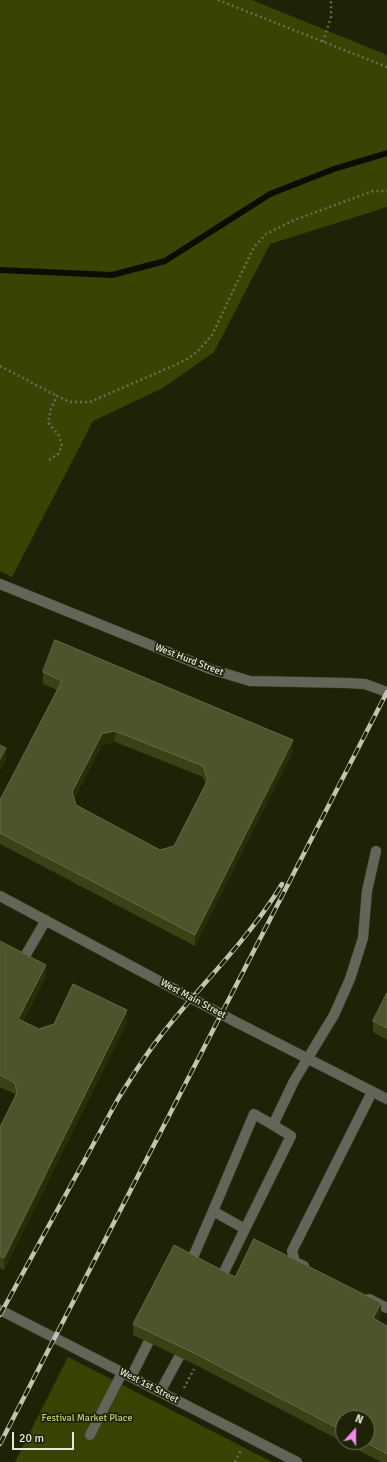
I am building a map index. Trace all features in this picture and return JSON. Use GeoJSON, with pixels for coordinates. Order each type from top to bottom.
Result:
{"type":"FeatureCollection","features":[{"type":"Feature","properties":{"kind":"street","name":"West Hurd Street"},"geometry":{"type":"LineString","coordinates":[[0,584],[210,669],[250,681],[365,684],[387,692]]}},
{"type":"Feature","properties":{"kind":"street"},"geometry":{"type":"LineString","coordinates":[[273,1125],[294,1082],[334,1015],[350,979],[363,938],[367,891],[376,851]]}},
{"type":"Feature","properties":{"kind":"street","name":"West Main Street"},"geometry":{"type":"LineString","coordinates":[[0,896],[234,1021],[387,1099]]}},
{"type":"Feature","properties":{"kind":"street"},"geometry":{"type":"LineString","coordinates":[[21,963],[46,920]]}},
{"type":"Feature","properties":{"kind":"street"},"geometry":{"type":"LineString","coordinates":[[316,1272],[295,1262],[292,1251],[372,1092]]}},
{"type":"Feature","properties":{"kind":"street"},"geometry":{"type":"LineString","coordinates":[[190,1264],[254,1114],[291,1136],[220,1280]]}},
{"type":"Feature","properties":{"kind":"street"},"geometry":{"type":"LineString","coordinates":[[213,1211],[245,1229]]}},
{"type":"Feature","properties":{"kind":"street"},"geometry":{"type":"LineString","coordinates":[[359,1294],[387,1308]]}},
{"type":"Feature","properties":{"kind":"street","name":"West 1st Street"},"geometry":{"type":"LineString","coordinates":[[0,1310],[296,1462]]}},
{"type":"Feature","properties":{"kind":"street"},"geometry":{"type":"LineString","coordinates":[[90,1435],[148,1343]]}},
{"type":"Feature","properties":{"kind":"street"},"geometry":{"type":"LineString","coordinates":[[160,1392],[179,1358]]}},
{"type":"Feature","properties":{"kind":"path"},"geometry":{"type":"LineString","coordinates":[[218,0],[387,67]]}},
{"type":"Feature","properties":{"kind":"path"},"geometry":{"type":"LineString","coordinates":[[323,42],[332,17],[331,0]]}},
{"type":"Feature","properties":{"kind":"path"},"geometry":{"type":"LineString","coordinates":[[0,366],[70,402],[90,402],[176,365],[189,358],[199,350],[212,334],[254,247],[266,234],[292,221],[373,191],[387,191]]}},
{"type":"Feature","properties":{"kind":"path"},"geometry":{"type":"LineString","coordinates":[[48,460],[58,454],[62,446],[59,436],[48,422],[56,396]]}},
{"type":"Feature","properties":{"kind":"path"},"geometry":{"type":"LineString","coordinates":[[178,1401],[194,1369]]}},
{"type":"Feature","properties":{"kind":"green space"},"geometry":{"type":"Polygon","coordinates":[[[0,0],[252,0],[387,55],[387,207],[270,244],[214,352],[163,388],[93,421],[12,577],[0,571],[0,0]]]}},
{"type":"Feature","properties":{"kind":"green space","name":"Festival Market Place"},"geometry":{"type":"Polygon","coordinates":[[[68,1357],[272,1462],[15,1462],[68,1357]]]}},
{"type":"Feature","properties":{"kind":"building"},"geometry":{"type":"Polygon","coordinates":[[[55,640],[293,740],[195,935],[0,833],[0,800],[62,681],[43,672],[55,640]],[[115,731],[102,734],[72,792],[76,805],[160,850],[174,846],[208,780],[203,766],[115,731]]]}},
{"type":"Feature","properties":{"kind":"building"},"geometry":{"type":"Polygon","coordinates":[[[0,745],[6,748],[0,759],[0,745]]]}},
{"type":"Feature","properties":{"kind":"building"},"geometry":{"type":"Polygon","coordinates":[[[0,941],[46,965],[18,1019],[39,1029],[54,1024],[73,984],[127,1010],[4,1258],[0,1256],[0,1127],[17,1093],[15,1083],[0,1075],[0,941]]]}},
{"type":"Feature","properties":{"kind":"building"},"geometry":{"type":"Polygon","coordinates":[[[387,993],[387,1028],[373,1021],[387,993]]]}},
{"type":"Feature","properties":{"kind":"building"},"geometry":{"type":"Polygon","coordinates":[[[254,1239],[381,1303],[373,1318],[387,1326],[387,1454],[375,1447],[375,1410],[335,1410],[335,1427],[196,1354],[133,1324],[174,1245],[235,1277],[254,1239]]]}},
{"type":"Feature","properties":{"kind":"waterway"},"geometry":{"type":"LineString","coordinates":[[0,270],[112,275],[165,261],[270,194],[334,169],[387,153]]}},
{"type":"Feature","properties":{"kind":"railway"},"geometry":{"type":"LineString","coordinates":[[0,1444],[387,692]]}},
{"type":"Feature","properties":{"kind":"railway"},"geometry":{"type":"LineString","coordinates":[[0,1315],[118,1099],[153,1045],[239,944],[269,905],[282,884]]}}]}
